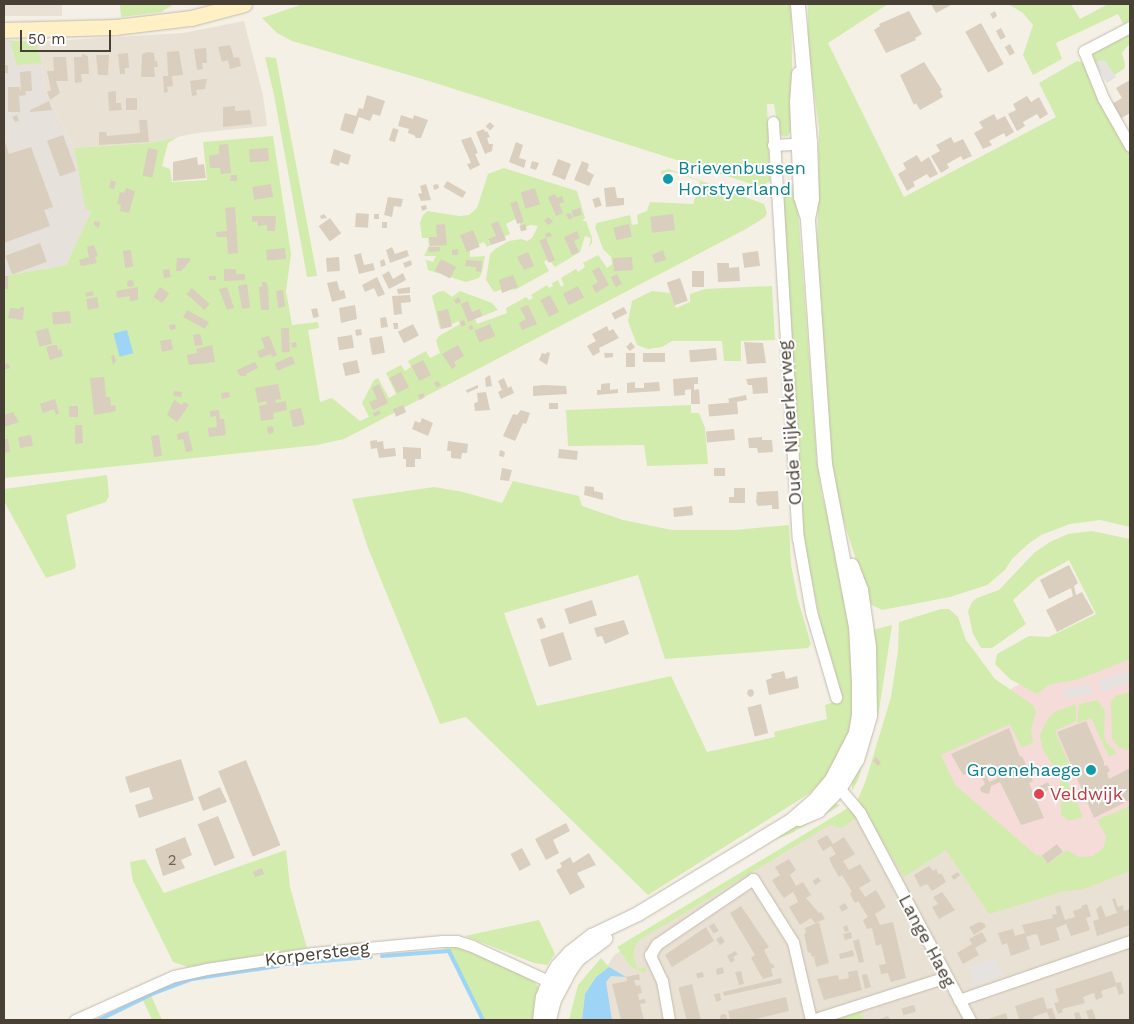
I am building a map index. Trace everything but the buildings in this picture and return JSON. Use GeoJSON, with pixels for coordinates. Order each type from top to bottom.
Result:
{"type":"FeatureCollection","features":[{"type":"Feature","properties":{"kind":"main road"},"geometry":{"type":"LineString","coordinates":[[4,30],[115,27],[191,18],[244,4]]}},
{"type":"Feature","properties":{"kind":"street","name":"Oude Nijkerkerweg"},"geometry":{"type":"LineString","coordinates":[[540,1020],[543,998],[578,959],[638,914],[791,821],[836,784],[850,747],[859,714],[856,628],[840,539],[831,505],[825,464],[808,219],[812,198],[804,143],[808,98],[801,56],[798,4]]}},
{"type":"Feature","properties":{"kind":"street"},"geometry":{"type":"LineString","coordinates":[[1130,27],[1084,51],[1103,98],[1130,146]]}},
{"type":"Feature","properties":{"kind":"street","name":"Oude Nijkerkerweg"},"geometry":{"type":"LineString","coordinates":[[773,122],[798,538],[811,612],[836,697]]}},
{"type":"Feature","properties":{"kind":"street"},"geometry":{"type":"LineString","coordinates":[[773,145],[804,143]]}},
{"type":"Feature","properties":{"kind":"street","name":"Lange Haeg"},"geometry":{"type":"LineString","coordinates":[[836,784],[860,813],[960,1000],[1130,942]]}},
{"type":"Feature","properties":{"kind":"street"},"geometry":{"type":"LineString","coordinates":[[669,1020],[662,981],[650,954],[656,944],[754,879],[793,942],[812,1020],[946,977]]}},
{"type":"Feature","properties":{"kind":"street","name":"Korpersteeg"},"geometry":{"type":"LineString","coordinates":[[75,1020],[174,976],[313,953],[386,945],[457,941],[555,984]]}},
{"type":"Feature","properties":{"kind":"street","name":"Oude Nijkerkerweg"},"geometry":{"type":"LineString","coordinates":[[549,1020],[555,984]]}},
{"type":"Feature","properties":{"kind":"street"},"geometry":{"type":"LineString","coordinates":[[960,1000],[970,1020]]}},
{"type":"Feature","properties":{"kind":"shaded area"},"geometry":{"type":"Polygon","coordinates":[[[4,4],[62,4],[62,16],[4,16],[4,4]]]}},
{"type":"Feature","properties":{"kind":"shaded area"},"geometry":{"type":"Polygon","coordinates":[[[244,21],[263,95],[267,126],[197,133],[149,143],[74,148],[44,89],[42,63],[35,42],[183,33],[244,21]]]}},
{"type":"Feature","properties":{"kind":"shaded area"},"geometry":{"type":"Polygon","coordinates":[[[4,40],[35,41],[42,63],[44,89],[74,148],[85,207],[91,212],[66,265],[4,276],[4,40]]]}},
{"type":"Feature","properties":{"kind":"shaded area"},"geometry":{"type":"Polygon","coordinates":[[[1102,60],[1105,61],[1116,77],[1107,83],[1095,63],[1102,60]]]}},
{"type":"Feature","properties":{"kind":"shaded area","name":"Veldwijk"},"geometry":{"type":"Polygon","coordinates":[[[1130,620],[1130,847],[1050,886],[973,849],[923,740],[1130,620]]]}},
{"type":"Feature","properties":{"kind":"shaded area"},"geometry":{"type":"Polygon","coordinates":[[[1130,670],[1130,682],[1102,692],[1098,681],[1130,670]]]}},
{"type":"Feature","properties":{"kind":"shaded area"},"geometry":{"type":"Polygon","coordinates":[[[1089,684],[1091,694],[1065,699],[1063,689],[1089,684]]]}},
{"type":"Feature","properties":{"kind":"shaded area"},"geometry":{"type":"Polygon","coordinates":[[[866,802],[1130,850],[1130,1020],[586,1020],[593,992],[614,955],[866,802]]]}},
{"type":"Feature","properties":{"kind":"shaded area"},"geometry":{"type":"Polygon","coordinates":[[[996,957],[1003,976],[975,986],[968,967],[996,957]]]}},
{"type":"Feature","properties":{"kind":"green space"},"geometry":{"type":"Polygon","coordinates":[[[120,4],[174,4],[161,12],[121,17],[120,4]]]}},
{"type":"Feature","properties":{"kind":"green space"},"geometry":{"type":"Polygon","coordinates":[[[303,4],[791,4],[793,127],[788,136],[783,137],[779,133],[774,104],[767,104],[770,181],[761,187],[429,81],[292,41],[277,33],[262,18],[303,4]]]}},
{"type":"Feature","properties":{"kind":"green space"},"geometry":{"type":"Polygon","coordinates":[[[808,4],[888,4],[828,43],[904,197],[1056,117],[1039,83],[1077,61],[1084,63],[1100,100],[1130,152],[1130,527],[1100,520],[1070,524],[1041,535],[1028,544],[1012,559],[1005,570],[987,585],[950,597],[882,610],[870,604],[838,503],[828,433],[817,259],[819,128],[808,46],[808,4]]]}},
{"type":"Feature","properties":{"kind":"green space"},"geometry":{"type":"Polygon","coordinates":[[[1008,4],[1071,4],[1080,19],[1108,4],[1130,4],[1130,20],[1123,24],[1118,14],[1056,43],[1062,59],[1033,75],[1023,55],[1033,25],[1023,13],[1008,4]]]}},
{"type":"Feature","properties":{"kind":"green space"},"geometry":{"type":"Polygon","coordinates":[[[1130,32],[1130,43],[1122,53],[1124,69],[1114,75],[1105,61],[1095,63],[1093,53],[1130,32]]]}},
{"type":"Feature","properties":{"kind":"green space"},"geometry":{"type":"Polygon","coordinates":[[[10,41],[35,41],[42,63],[17,65],[10,41]]]}},
{"type":"Feature","properties":{"kind":"green space"},"geometry":{"type":"Polygon","coordinates":[[[265,57],[276,58],[317,276],[307,277],[274,95],[265,57]]]}},
{"type":"Feature","properties":{"kind":"green space"},"geometry":{"type":"Polygon","coordinates":[[[273,136],[291,254],[286,291],[292,325],[318,322],[319,328],[308,330],[320,402],[332,398],[360,421],[369,417],[362,403],[374,380],[378,378],[389,398],[396,394],[386,373],[401,365],[405,371],[411,367],[408,361],[426,351],[430,358],[440,353],[436,341],[439,336],[460,324],[459,321],[440,329],[432,296],[444,291],[452,297],[460,291],[492,303],[498,310],[475,319],[477,324],[507,313],[506,308],[526,297],[529,300],[533,298],[531,295],[547,285],[549,288],[553,286],[552,283],[558,280],[561,287],[564,285],[561,278],[576,269],[578,272],[585,267],[583,263],[598,255],[607,268],[612,264],[611,257],[603,249],[595,227],[597,223],[630,215],[632,225],[638,224],[637,215],[647,211],[650,202],[693,204],[700,181],[674,172],[667,172],[662,177],[661,171],[669,169],[764,204],[767,213],[765,217],[746,229],[344,439],[317,445],[4,478],[4,276],[66,265],[91,212],[85,208],[74,148],[149,143],[178,137],[168,143],[162,166],[170,169],[172,182],[207,180],[203,142],[273,136]]]}},
{"type":"Feature","properties":{"kind":"green space"},"geometry":{"type":"Polygon","coordinates":[[[504,168],[577,191],[585,218],[582,221],[586,221],[592,238],[592,243],[589,247],[591,238],[585,236],[580,252],[555,267],[548,259],[544,262],[549,271],[504,296],[514,290],[513,286],[494,292],[486,280],[490,254],[509,241],[521,239],[527,241],[532,238],[538,226],[530,225],[522,229],[518,218],[506,224],[510,234],[494,242],[492,239],[488,240],[491,245],[487,247],[484,242],[470,248],[470,257],[485,256],[479,278],[466,282],[428,270],[426,260],[433,262],[436,256],[424,256],[429,246],[428,238],[422,238],[420,223],[427,211],[459,216],[469,215],[477,208],[488,174],[504,168]]]}},
{"type":"Feature","properties":{"kind":"green space"},"geometry":{"type":"Polygon","coordinates":[[[796,184],[817,462],[822,496],[844,574],[849,605],[855,691],[849,735],[837,765],[810,793],[648,895],[466,717],[440,724],[368,548],[352,499],[434,487],[463,492],[502,503],[513,481],[579,496],[582,506],[623,520],[672,530],[735,530],[789,525],[791,565],[798,600],[811,644],[808,648],[665,659],[638,575],[504,613],[537,706],[671,676],[707,752],[775,737],[774,732],[827,719],[825,705],[843,699],[822,629],[803,541],[781,190],[786,186],[796,184]]]}},
{"type":"Feature","properties":{"kind":"green space"},"geometry":{"type":"Polygon","coordinates":[[[772,286],[775,340],[741,341],[741,361],[724,361],[722,341],[672,341],[662,347],[648,349],[637,345],[628,321],[632,301],[652,291],[670,293],[676,308],[690,302],[690,294],[705,289],[772,286]]]}},
{"type":"Feature","properties":{"kind":"green space"},"geometry":{"type":"Polygon","coordinates":[[[691,405],[691,413],[699,413],[705,428],[708,464],[647,466],[644,445],[568,446],[566,410],[691,405]]]}},
{"type":"Feature","properties":{"kind":"green space"},"geometry":{"type":"Polygon","coordinates":[[[107,475],[109,496],[106,502],[66,515],[76,566],[74,569],[46,578],[4,501],[4,489],[107,475]]]}},
{"type":"Feature","properties":{"kind":"green space"},"geometry":{"type":"Polygon","coordinates":[[[1092,531],[1130,539],[1130,659],[1076,680],[1050,684],[1037,694],[1010,679],[995,664],[997,654],[1029,636],[1049,637],[1096,614],[1069,560],[1037,578],[1013,600],[1026,624],[992,648],[981,648],[973,634],[968,611],[972,602],[977,598],[999,590],[1034,553],[1050,542],[1068,534],[1092,531]]]}},
{"type":"Feature","properties":{"kind":"green space"},"geometry":{"type":"Polygon","coordinates":[[[941,609],[949,609],[958,617],[966,640],[995,679],[1033,705],[1036,712],[1031,730],[1033,742],[1022,748],[1010,724],[941,755],[955,785],[1036,855],[1041,855],[1048,864],[1067,850],[1079,857],[1092,856],[1099,852],[1104,847],[1106,836],[1097,820],[1130,806],[1130,871],[1084,889],[1064,891],[989,914],[946,850],[904,877],[858,799],[866,780],[891,697],[898,651],[899,622],[941,609]]]}},
{"type":"Feature","properties":{"kind":"green space"},"geometry":{"type":"Polygon","coordinates":[[[892,625],[879,711],[858,780],[852,791],[872,630],[892,625]]]}},
{"type":"Feature","properties":{"kind":"green space"},"geometry":{"type":"Polygon","coordinates":[[[1130,692],[1130,750],[1127,750],[1118,747],[1112,739],[1111,702],[1115,696],[1130,692]]]}},
{"type":"Feature","properties":{"kind":"green space"},"geometry":{"type":"Polygon","coordinates":[[[1098,700],[1105,712],[1104,734],[1106,742],[1117,753],[1109,757],[1091,718],[1077,723],[1079,704],[1098,700]]]}},
{"type":"Feature","properties":{"kind":"green space"},"geometry":{"type":"Polygon","coordinates":[[[1076,704],[1076,721],[1055,731],[1075,777],[1067,781],[1083,817],[1069,821],[1061,815],[1060,777],[1042,748],[1040,735],[1048,718],[1056,711],[1076,704]]]}},
{"type":"Feature","properties":{"kind":"green space"},"geometry":{"type":"Polygon","coordinates":[[[833,803],[841,805],[790,834],[771,841],[833,803]]]}},
{"type":"Feature","properties":{"kind":"green space"},"geometry":{"type":"Polygon","coordinates":[[[848,808],[856,818],[842,828],[830,825],[638,941],[634,949],[634,959],[638,969],[647,967],[645,973],[631,967],[617,947],[848,808]]]}},
{"type":"Feature","properties":{"kind":"green space"},"geometry":{"type":"Polygon","coordinates":[[[286,850],[290,887],[307,948],[188,967],[173,962],[133,881],[130,862],[145,859],[164,893],[286,850]]]}},
{"type":"Feature","properties":{"kind":"green space"},"geometry":{"type":"Polygon","coordinates":[[[539,920],[555,954],[547,965],[534,963],[465,936],[539,920]]]}},
{"type":"Feature","properties":{"kind":"green space"},"geometry":{"type":"Polygon","coordinates":[[[444,947],[462,948],[482,955],[534,981],[541,991],[537,1020],[485,1020],[444,947]]]}},
{"type":"Feature","properties":{"kind":"green space"},"geometry":{"type":"Polygon","coordinates":[[[601,958],[609,967],[596,977],[585,994],[582,1020],[569,1020],[578,985],[601,958]]]}},
{"type":"Feature","properties":{"kind":"green space"},"geometry":{"type":"Polygon","coordinates":[[[149,991],[162,1020],[152,1020],[141,996],[149,991]]]}},
{"type":"Feature","properties":{"kind":"green space"},"geometry":{"type":"Polygon","coordinates":[[[860,1010],[863,1019],[830,1020],[860,1010]]]}},
{"type":"Feature","properties":{"kind":"water"},"geometry":{"type":"Polygon","coordinates":[[[127,330],[133,353],[120,357],[113,334],[127,330]]]}},
{"type":"Feature","properties":{"kind":"water"},"geometry":{"type":"Polygon","coordinates":[[[609,967],[626,977],[611,976],[606,982],[612,1020],[582,1020],[585,994],[596,977],[609,967]]]}},
{"type":"Feature","properties":{"kind":"waterway"},"geometry":{"type":"LineString","coordinates":[[382,956],[449,951],[483,1020]]}},
{"type":"Feature","properties":{"kind":"waterway"},"geometry":{"type":"LineString","coordinates":[[286,964],[371,957]]}},
{"type":"Feature","properties":{"kind":"waterway"},"geometry":{"type":"LineString","coordinates":[[99,1020],[154,993],[192,979],[278,966]]}},
{"type":"Feature","properties":{"kind":"place","name":"Brievenbussen Horstyerland"},"geometry":{"type":"Point","coordinates":[668,179]}},
{"type":"Feature","properties":{"kind":"place","name":"Groenehaege"},"geometry":{"type":"Point","coordinates":[1091,770]}},
{"type":"Feature","properties":{"kind":"place","name":"Veldwijk"},"geometry":{"type":"Point","coordinates":[1039,794]}}]}
